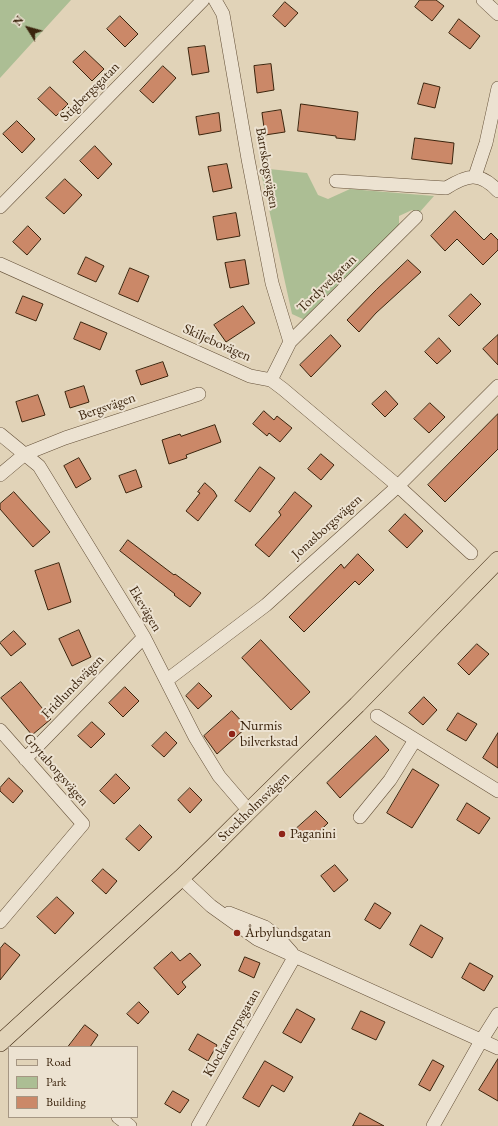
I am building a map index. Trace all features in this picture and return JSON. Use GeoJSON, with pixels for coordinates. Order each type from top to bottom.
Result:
{"type":"FeatureCollection","features":[{"type":"Feature","properties":{"kind":"main road","name":"Stockholmsvägen"},"geometry":{"type":"LineString","coordinates":[[2,1037],[181,878],[357,706],[498,560]]}},
{"type":"Feature","properties":{"kind":"street","name":"Stigbergsgatan"},"geometry":{"type":"LineString","coordinates":[[0,207],[204,0]]}},
{"type":"Feature","properties":{"kind":"street","name":"Barrskogsvägen"},"geometry":{"type":"LineString","coordinates":[[215,0],[223,14],[248,159],[272,283],[290,342]]}},
{"type":"Feature","properties":{"kind":"street"},"geometry":{"type":"LineString","coordinates":[[483,0],[498,14]]}},
{"type":"Feature","properties":{"kind":"street"},"geometry":{"type":"LineString","coordinates":[[475,176],[486,143],[498,88]]}},
{"type":"Feature","properties":{"kind":"street"},"geometry":{"type":"LineString","coordinates":[[336,180],[446,188],[460,179],[475,176],[490,183],[498,191]]}},
{"type":"Feature","properties":{"kind":"street","name":"Tordyvelgatan"},"geometry":{"type":"LineString","coordinates":[[270,380],[290,342],[416,217]]}},
{"type":"Feature","properties":{"kind":"street","name":"Skiljebovägen"},"geometry":{"type":"LineString","coordinates":[[0,264],[250,376],[270,380],[283,389],[398,486],[471,553]]}},
{"type":"Feature","properties":{"kind":"street","name":"Jonasborgsvägen"},"geometry":{"type":"LineString","coordinates":[[167,680],[266,605],[398,486],[498,386]]}},
{"type":"Feature","properties":{"kind":"street","name":"Bergsvägen"},"geometry":{"type":"LineString","coordinates":[[0,475],[25,454],[65,438],[199,394]]}},
{"type":"Feature","properties":{"kind":"street","name":"Ekevägen"},"geometry":{"type":"LineString","coordinates":[[0,434],[39,466],[144,637],[195,737],[219,776],[249,811]]}},
{"type":"Feature","properties":{"kind":"street","name":"Fridlundsvägen"},"geometry":{"type":"LineString","coordinates":[[25,759],[144,637]]}},
{"type":"Feature","properties":{"kind":"street"},"geometry":{"type":"LineString","coordinates":[[377,716],[498,791]]}},
{"type":"Feature","properties":{"kind":"street","name":"Grytaborgsvägen"},"geometry":{"type":"LineString","coordinates":[[0,730],[82,824],[0,922]]}},
{"type":"Feature","properties":{"kind":"street"},"geometry":{"type":"LineString","coordinates":[[360,817],[390,780],[415,740]]}},
{"type":"Feature","properties":{"kind":"street"},"geometry":{"type":"LineString","coordinates":[[181,878],[210,906],[257,938],[498,1048]]}},
{"type":"Feature","properties":{"kind":"street","name":"Klockartorpsgatan"},"geometry":{"type":"LineString","coordinates":[[198,1126],[295,956]]}},
{"type":"Feature","properties":{"kind":"street"},"geometry":{"type":"LineString","coordinates":[[433,1126],[498,1014]]}},
{"type":"Feature","properties":{"kind":"street"},"geometry":{"type":"LineString","coordinates":[[119,1118],[130,1126]]}},
{"type":"Feature","properties":{"kind":"green space"},"geometry":{"type":"Polygon","coordinates":[[[0,0],[71,0],[0,78],[0,0]]]}},
{"type":"Feature","properties":{"kind":"green space"},"geometry":{"type":"Polygon","coordinates":[[[260,168],[307,173],[318,195],[328,199],[350,189],[434,196],[418,214],[412,210],[399,216],[399,231],[305,320],[292,314],[260,168]]]}},
{"type":"Feature","properties":{"kind":"building"},"geometry":{"type":"Polygon","coordinates":[[[420,0],[436,0],[444,6],[432,21],[415,7],[420,0]]]}},
{"type":"Feature","properties":{"kind":"building"},"geometry":{"type":"Polygon","coordinates":[[[285,2],[298,13],[285,27],[273,16],[285,2]]]}},
{"type":"Feature","properties":{"kind":"building"},"geometry":{"type":"Polygon","coordinates":[[[120,16],[138,34],[125,47],[107,29],[120,16]]]}},
{"type":"Feature","properties":{"kind":"building"},"geometry":{"type":"Polygon","coordinates":[[[459,19],[480,36],[470,49],[449,33],[459,19]]]}},
{"type":"Feature","properties":{"kind":"building"},"geometry":{"type":"Polygon","coordinates":[[[205,46],[209,72],[192,75],[188,48],[205,46]]]}},
{"type":"Feature","properties":{"kind":"building"},"geometry":{"type":"Polygon","coordinates":[[[85,51],[104,69],[92,81],[73,62],[85,51]]]}},
{"type":"Feature","properties":{"kind":"building"},"geometry":{"type":"Polygon","coordinates":[[[271,64],[274,90],[257,93],[254,66],[271,64]]]}},
{"type":"Feature","properties":{"kind":"building"},"geometry":{"type":"Polygon","coordinates":[[[163,66],[176,78],[153,103],[140,91],[163,66]]]}},
{"type":"Feature","properties":{"kind":"building"},"geometry":{"type":"Polygon","coordinates":[[[424,83],[440,87],[435,108],[418,104],[424,83]]]}},
{"type":"Feature","properties":{"kind":"building"},"geometry":{"type":"Polygon","coordinates":[[[50,87],[68,104],[56,116],[38,99],[50,87]]]}},
{"type":"Feature","properties":{"kind":"building"},"geometry":{"type":"Polygon","coordinates":[[[301,104],[358,112],[355,140],[298,131],[301,104]]]}},
{"type":"Feature","properties":{"kind":"building"},"geometry":{"type":"Polygon","coordinates":[[[281,110],[285,132],[265,135],[262,113],[281,110]]]}},
{"type":"Feature","properties":{"kind":"building"},"geometry":{"type":"Polygon","coordinates":[[[219,113],[221,131],[199,135],[196,117],[219,113]]]}},
{"type":"Feature","properties":{"kind":"building"},"geometry":{"type":"Polygon","coordinates":[[[17,121],[35,139],[22,153],[3,134],[17,121]]]}},
{"type":"Feature","properties":{"kind":"building"},"geometry":{"type":"Polygon","coordinates":[[[415,138],[454,143],[452,164],[412,159],[415,138]]]}},
{"type":"Feature","properties":{"kind":"building"},"geometry":{"type":"Polygon","coordinates":[[[95,146],[112,164],[98,179],[80,161],[95,146]]]}},
{"type":"Feature","properties":{"kind":"building"},"geometry":{"type":"Polygon","coordinates":[[[227,164],[232,188],[213,192],[208,167],[227,164]]]}},
{"type":"Feature","properties":{"kind":"building"},"geometry":{"type":"Polygon","coordinates":[[[65,179],[82,195],[64,214],[46,198],[65,179]]]}},
{"type":"Feature","properties":{"kind":"building"},"geometry":{"type":"Polygon","coordinates":[[[455,211],[484,240],[491,233],[498,240],[498,250],[483,265],[457,239],[445,251],[431,236],[455,211]]]}},
{"type":"Feature","properties":{"kind":"building"},"geometry":{"type":"Polygon","coordinates":[[[236,213],[240,236],[217,240],[213,217],[236,213]]]}},
{"type":"Feature","properties":{"kind":"building"},"geometry":{"type":"Polygon","coordinates":[[[28,226],[41,239],[27,255],[13,242],[28,226]]]}},
{"type":"Feature","properties":{"kind":"building"},"geometry":{"type":"Polygon","coordinates":[[[86,257],[104,266],[96,282],[78,274],[86,257]]]}},
{"type":"Feature","properties":{"kind":"building"},"geometry":{"type":"Polygon","coordinates":[[[245,260],[249,284],[230,288],[225,263],[245,260]]]}},
{"type":"Feature","properties":{"kind":"building"},"geometry":{"type":"Polygon","coordinates":[[[408,260],[421,272],[376,313],[359,332],[347,320],[408,260]]]}},
{"type":"Feature","properties":{"kind":"building"},"geometry":{"type":"Polygon","coordinates":[[[130,268],[149,276],[138,302],[119,294],[130,268]]]}},
{"type":"Feature","properties":{"kind":"building"},"geometry":{"type":"Polygon","coordinates":[[[471,294],[481,304],[459,326],[449,316],[471,294]]]}},
{"type":"Feature","properties":{"kind":"building"},"geometry":{"type":"Polygon","coordinates":[[[23,296],[43,304],[36,321],[16,313],[23,296]]]}},
{"type":"Feature","properties":{"kind":"building"},"geometry":{"type":"Polygon","coordinates":[[[243,306],[255,323],[226,342],[214,325],[243,306]]]}},
{"type":"Feature","properties":{"kind":"building"},"geometry":{"type":"Polygon","coordinates":[[[81,322],[107,333],[100,350],[74,339],[81,322]]]}},
{"type":"Feature","properties":{"kind":"building"},"geometry":{"type":"Polygon","coordinates":[[[331,335],[341,346],[311,377],[300,365],[331,335]]]}},
{"type":"Feature","properties":{"kind":"building"},"geometry":{"type":"Polygon","coordinates":[[[498,335],[498,365],[483,349],[498,335]]]}},
{"type":"Feature","properties":{"kind":"building"},"geometry":{"type":"Polygon","coordinates":[[[439,338],[451,351],[437,364],[425,352],[439,338]]]}},
{"type":"Feature","properties":{"kind":"building"},"geometry":{"type":"Polygon","coordinates":[[[163,362],[168,376],[141,385],[136,371],[163,362]]]}},
{"type":"Feature","properties":{"kind":"building"},"geometry":{"type":"Polygon","coordinates":[[[84,386],[89,402],[70,408],[65,392],[84,386]]]}},
{"type":"Feature","properties":{"kind":"building"},"geometry":{"type":"Polygon","coordinates":[[[386,391],[398,404],[385,417],[372,404],[386,391]]]}},
{"type":"Feature","properties":{"kind":"building"},"geometry":{"type":"Polygon","coordinates":[[[38,395],[45,415],[22,422],[16,402],[38,395]]]}},
{"type":"Feature","properties":{"kind":"building"},"geometry":{"type":"Polygon","coordinates":[[[430,403],[445,417],[429,433],[414,419],[430,403]]]}},
{"type":"Feature","properties":{"kind":"building"},"geometry":{"type":"Polygon","coordinates":[[[264,411],[274,420],[277,416],[292,428],[280,442],[269,433],[267,436],[253,424],[264,411]]]}},
{"type":"Feature","properties":{"kind":"building"},"geometry":{"type":"Polygon","coordinates":[[[498,414],[498,449],[445,502],[428,485],[498,414]]]}},
{"type":"Feature","properties":{"kind":"building"},"geometry":{"type":"Polygon","coordinates":[[[215,425],[221,442],[186,455],[187,458],[169,464],[162,440],[180,434],[181,436],[215,425]]]}},
{"type":"Feature","properties":{"kind":"building"},"geometry":{"type":"Polygon","coordinates":[[[321,454],[334,465],[321,480],[308,469],[321,454]]]}},
{"type":"Feature","properties":{"kind":"building"},"geometry":{"type":"Polygon","coordinates":[[[79,458],[91,479],[76,488],[64,466],[79,458]]]}},
{"type":"Feature","properties":{"kind":"building"},"geometry":{"type":"Polygon","coordinates":[[[260,467],[275,478],[250,512],[235,501],[260,467]]]}},
{"type":"Feature","properties":{"kind":"building"},"geometry":{"type":"Polygon","coordinates":[[[136,470],[142,487],[126,493],[119,476],[136,470]]]}},
{"type":"Feature","properties":{"kind":"building"},"geometry":{"type":"Polygon","coordinates":[[[205,483],[217,496],[198,521],[186,511],[200,493],[198,492],[205,483]]]}},
{"type":"Feature","properties":{"kind":"building"},"geometry":{"type":"Polygon","coordinates":[[[14,492],[50,532],[33,547],[0,509],[0,504],[14,492]]]}},
{"type":"Feature","properties":{"kind":"building"},"geometry":{"type":"Polygon","coordinates":[[[295,492],[312,506],[269,557],[255,545],[281,515],[279,512],[295,492]]]}},
{"type":"Feature","properties":{"kind":"building"},"geometry":{"type":"Polygon","coordinates":[[[405,514],[423,531],[407,548],[389,531],[405,514]]]}},
{"type":"Feature","properties":{"kind":"building"},"geometry":{"type":"Polygon","coordinates":[[[128,540],[174,575],[175,574],[201,593],[190,607],[120,551],[128,540]]]}},
{"type":"Feature","properties":{"kind":"building"},"geometry":{"type":"Polygon","coordinates":[[[358,554],[374,570],[359,585],[355,581],[304,632],[289,617],[341,564],[344,568],[358,554]]]}},
{"type":"Feature","properties":{"kind":"building"},"geometry":{"type":"Polygon","coordinates":[[[59,563],[71,602],[48,610],[35,571],[59,563]]]}},
{"type":"Feature","properties":{"kind":"building"},"geometry":{"type":"Polygon","coordinates":[[[79,630],[91,657],[72,666],[59,639],[79,630]]]}},
{"type":"Feature","properties":{"kind":"building"},"geometry":{"type":"Polygon","coordinates":[[[14,631],[26,644],[11,656],[0,643],[14,631]]]}},
{"type":"Feature","properties":{"kind":"building"},"geometry":{"type":"Polygon","coordinates":[[[261,640],[310,692],[291,710],[242,658],[261,640]]]}},
{"type":"Feature","properties":{"kind":"building"},"geometry":{"type":"Polygon","coordinates":[[[477,644],[489,654],[469,675],[458,664],[477,644]]]}},
{"type":"Feature","properties":{"kind":"building"},"geometry":{"type":"Polygon","coordinates":[[[21,682],[51,719],[32,735],[1,698],[21,682]]]}},
{"type":"Feature","properties":{"kind":"building"},"geometry":{"type":"Polygon","coordinates":[[[199,683],[212,696],[198,709],[186,696],[199,683]]]}},
{"type":"Feature","properties":{"kind":"building"},"geometry":{"type":"Polygon","coordinates":[[[125,687],[139,701],[123,717],[109,703],[125,687]]]}},
{"type":"Feature","properties":{"kind":"building"},"geometry":{"type":"Polygon","coordinates":[[[424,697],[437,710],[423,725],[409,713],[424,697]]]}},
{"type":"Feature","properties":{"kind":"building"},"geometry":{"type":"Polygon","coordinates":[[[232,711],[247,727],[217,754],[204,736],[232,711]]]}},
{"type":"Feature","properties":{"kind":"building"},"geometry":{"type":"Polygon","coordinates":[[[458,713],[477,724],[466,741],[447,730],[458,713]]]}},
{"type":"Feature","properties":{"kind":"building"},"geometry":{"type":"Polygon","coordinates":[[[92,722],[105,734],[91,748],[78,736],[92,722]]]}},
{"type":"Feature","properties":{"kind":"building"},"geometry":{"type":"Polygon","coordinates":[[[166,732],[177,743],[164,757],[152,746],[166,732]]]}},
{"type":"Feature","properties":{"kind":"building"},"geometry":{"type":"Polygon","coordinates":[[[498,733],[498,768],[483,758],[498,733]]]}},
{"type":"Feature","properties":{"kind":"building"},"geometry":{"type":"Polygon","coordinates":[[[376,736],[389,750],[340,798],[327,783],[376,736]]]}},
{"type":"Feature","properties":{"kind":"building"},"geometry":{"type":"Polygon","coordinates":[[[413,769],[439,785],[412,828],[387,813],[413,769]]]}},
{"type":"Feature","properties":{"kind":"building"},"geometry":{"type":"Polygon","coordinates":[[[116,774],[130,788],[114,804],[100,791],[116,774]]]}},
{"type":"Feature","properties":{"kind":"building"},"geometry":{"type":"Polygon","coordinates":[[[9,778],[23,791],[13,803],[0,791],[0,788],[9,778]]]}},
{"type":"Feature","properties":{"kind":"building"},"geometry":{"type":"Polygon","coordinates":[[[190,788],[202,800],[190,813],[178,800],[190,788]]]}},
{"type":"Feature","properties":{"kind":"building"},"geometry":{"type":"Polygon","coordinates":[[[467,803],[490,818],[479,834],[457,820],[467,803]]]}},
{"type":"Feature","properties":{"kind":"building"},"geometry":{"type":"Polygon","coordinates":[[[316,811],[328,823],[309,841],[297,828],[316,811]]]}},
{"type":"Feature","properties":{"kind":"building"},"geometry":{"type":"Polygon","coordinates":[[[140,825],[152,837],[139,851],[126,839],[140,825]]]}},
{"type":"Feature","properties":{"kind":"building"},"geometry":{"type":"Polygon","coordinates":[[[335,865],[348,880],[334,892],[321,876],[335,865]]]}},
{"type":"Feature","properties":{"kind":"building"},"geometry":{"type":"Polygon","coordinates":[[[103,869],[117,881],[106,894],[92,881],[103,869]]]}},
{"type":"Feature","properties":{"kind":"building"},"geometry":{"type":"Polygon","coordinates":[[[57,897],[74,913],[55,934],[37,917],[57,897]]]}},
{"type":"Feature","properties":{"kind":"building"},"geometry":{"type":"Polygon","coordinates":[[[375,903],[391,913],[380,929],[365,920],[375,903]]]}},
{"type":"Feature","properties":{"kind":"building"},"geometry":{"type":"Polygon","coordinates":[[[421,925],[443,938],[432,958],[410,945],[421,925]]]}},
{"type":"Feature","properties":{"kind":"building"},"geometry":{"type":"Polygon","coordinates":[[[5,943],[20,955],[0,980],[0,949],[5,943]]]}},
{"type":"Feature","properties":{"kind":"building"},"geometry":{"type":"Polygon","coordinates":[[[172,952],[180,961],[190,953],[201,965],[182,982],[186,987],[178,995],[154,968],[172,952]]]}},
{"type":"Feature","properties":{"kind":"building"},"geometry":{"type":"Polygon","coordinates":[[[245,957],[260,963],[254,978],[239,971],[245,957]]]}},
{"type":"Feature","properties":{"kind":"building"},"geometry":{"type":"Polygon","coordinates":[[[470,963],[493,976],[484,991],[462,978],[470,963]]]}},
{"type":"Feature","properties":{"kind":"building"},"geometry":{"type":"Polygon","coordinates":[[[139,1002],[149,1012],[138,1024],[127,1014],[139,1002]]]}},
{"type":"Feature","properties":{"kind":"building"},"geometry":{"type":"Polygon","coordinates":[[[297,1009],[315,1019],[301,1043],[283,1033],[297,1009]]]}},
{"type":"Feature","properties":{"kind":"building"},"geometry":{"type":"Polygon","coordinates":[[[361,1011],[385,1022],[376,1040],[352,1029],[361,1011]]]}},
{"type":"Feature","properties":{"kind":"building"},"geometry":{"type":"Polygon","coordinates":[[[85,1025],[98,1035],[91,1046],[69,1046],[85,1025]]]}},
{"type":"Feature","properties":{"kind":"building"},"geometry":{"type":"Polygon","coordinates":[[[198,1034],[217,1045],[208,1061],[189,1050],[198,1034]]]}},
{"type":"Feature","properties":{"kind":"building"},"geometry":{"type":"Polygon","coordinates":[[[498,1059],[498,1101],[479,1090],[498,1059]]]}},
{"type":"Feature","properties":{"kind":"building"},"geometry":{"type":"Polygon","coordinates":[[[433,1060],[444,1066],[430,1091],[419,1085],[433,1060]]]}},
{"type":"Feature","properties":{"kind":"building"},"geometry":{"type":"Polygon","coordinates":[[[265,1061],[293,1077],[284,1092],[272,1085],[259,1107],[243,1098],[265,1061]]]}},
{"type":"Feature","properties":{"kind":"building"},"geometry":{"type":"Polygon","coordinates":[[[173,1091],[189,1100],[180,1113],[165,1104],[173,1091]]]}},
{"type":"Feature","properties":{"kind":"building"},"geometry":{"type":"Polygon","coordinates":[[[360,1113],[384,1126],[353,1126],[360,1113]]]}},
{"type":"Feature","properties":{"kind":"place","name":"Nurmis bilverkstad"},"geometry":{"type":"Point","coordinates":[232,734]}},
{"type":"Feature","properties":{"kind":"place","name":"Paganini"},"geometry":{"type":"Point","coordinates":[282,834]}},
{"type":"Feature","properties":{"kind":"place","name":"Årbylundsgatan"},"geometry":{"type":"Point","coordinates":[237,933]}}]}
